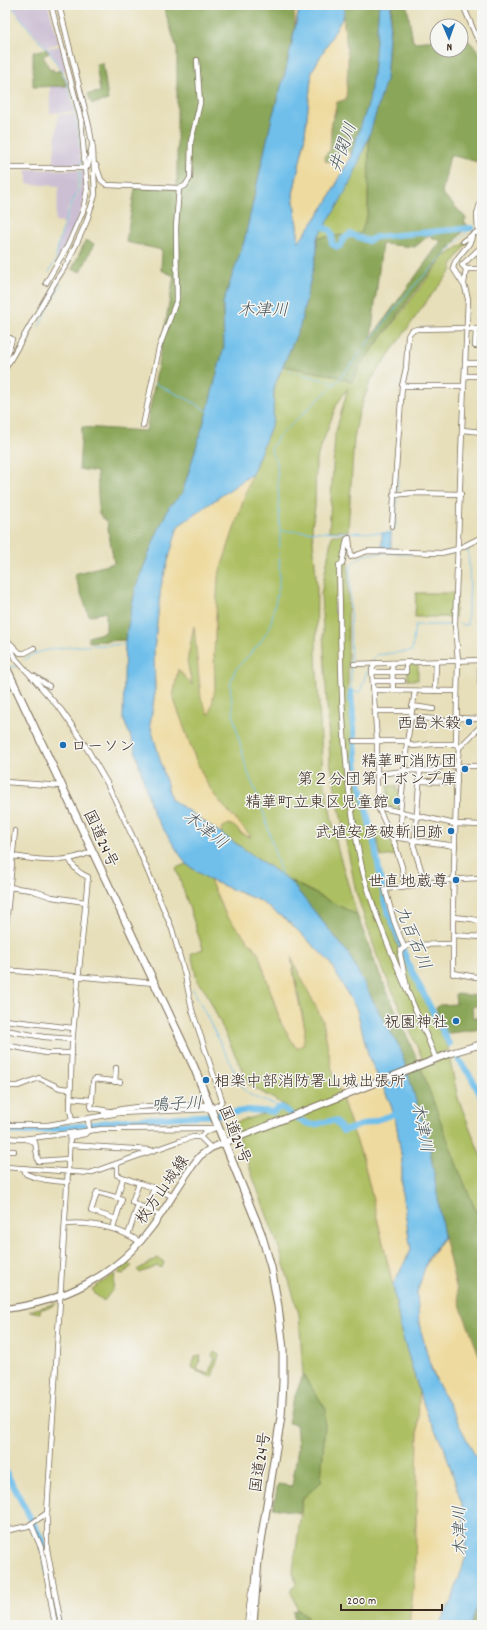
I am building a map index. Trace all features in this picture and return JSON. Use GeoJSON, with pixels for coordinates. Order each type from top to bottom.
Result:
{"type":"FeatureCollection","features":[{"type":"Feature","properties":{"kind":"highway","name":"国道24号"},"geometry":{"type":"LineString","coordinates":[[6,668],[194,1067],[217,1127],[226,1141],[261,1233],[271,1267],[278,1306],[283,1349],[283,1382],[281,1417],[265,1510],[256,1580],[253,1625]]}},
{"type":"Feature","properties":{"kind":"main road","name":"枚方山城線"},"geometry":{"type":"LineString","coordinates":[[5,1309],[36,1304],[61,1297],[81,1288],[112,1268],[140,1242],[160,1215],[192,1165],[200,1156],[211,1148],[435,1059],[482,1044]]}},
{"type":"Feature","properties":{"kind":"street"},"geometry":{"type":"LineString","coordinates":[[51,5],[81,120],[86,168],[87,190],[83,211],[68,245],[46,283],[65,266]]}},
{"type":"Feature","properties":{"kind":"street"},"geometry":{"type":"LineString","coordinates":[[5,367],[65,266],[86,223],[95,189],[92,146],[88,118],[59,5]]}},
{"type":"Feature","properties":{"kind":"street"},"geometry":{"type":"LineString","coordinates":[[463,5],[476,36],[482,44]]}},
{"type":"Feature","properties":{"kind":"street"},"geometry":{"type":"LineString","coordinates":[[93,160],[101,180],[106,184],[179,188],[186,186],[190,178],[191,141],[200,103],[197,60]]}},
{"type":"Feature","properties":{"kind":"street"},"geometry":{"type":"LineString","coordinates":[[86,168],[92,146]]}},
{"type":"Feature","properties":{"kind":"street"},"geometry":{"type":"LineString","coordinates":[[5,168],[86,168]]}},
{"type":"Feature","properties":{"kind":"street"},"geometry":{"type":"LineString","coordinates":[[143,426],[159,348],[177,299],[176,227],[179,188]]}},
{"type":"Feature","properties":{"kind":"street"},"geometry":{"type":"LineString","coordinates":[[463,241],[472,234],[480,232],[476,214],[482,197]]}},
{"type":"Feature","properties":{"kind":"street"},"geometry":{"type":"LineString","coordinates":[[472,234],[470,242],[454,265],[455,272],[464,284],[468,295],[456,624],[458,661],[456,719],[458,746],[452,944],[453,974],[482,978],[482,981]]}},
{"type":"Feature","properties":{"kind":"street"},"geometry":{"type":"LineString","coordinates":[[478,249],[481,269],[466,269],[462,265],[478,249]]}},
{"type":"Feature","properties":{"kind":"street"},"geometry":{"type":"LineString","coordinates":[[464,284],[466,269]]}},
{"type":"Feature","properties":{"kind":"street"},"geometry":{"type":"LineString","coordinates":[[475,346],[476,329]]}},
{"type":"Feature","properties":{"kind":"street"},"geometry":{"type":"LineString","coordinates":[[392,526],[393,495],[402,386],[406,368],[408,336],[412,331],[482,329]]}},
{"type":"Feature","properties":{"kind":"street"},"geometry":{"type":"LineString","coordinates":[[5,367],[12,339],[10,338]]}},
{"type":"Feature","properties":{"kind":"street"},"geometry":{"type":"LineString","coordinates":[[465,363],[478,363]]}},
{"type":"Feature","properties":{"kind":"street"},"geometry":{"type":"LineString","coordinates":[[465,376],[476,376]]}},
{"type":"Feature","properties":{"kind":"street"},"geometry":{"type":"LineString","coordinates":[[402,386],[464,386]]}},
{"type":"Feature","properties":{"kind":"street"},"geometry":{"type":"LineString","coordinates":[[462,430],[481,432],[482,394]]}},
{"type":"Feature","properties":{"kind":"street"},"geometry":{"type":"LineString","coordinates":[[393,495],[413,493],[461,494]]}},
{"type":"Feature","properties":{"kind":"street"},"geometry":{"type":"LineString","coordinates":[[435,1059],[387,941],[364,875],[347,776],[342,710],[339,566],[342,564],[347,539],[350,538],[351,557],[368,551],[441,552],[458,549],[482,537]]}},
{"type":"Feature","properties":{"kind":"street"},"geometry":{"type":"LineString","coordinates":[[5,639],[20,653],[25,653],[34,648]]}},
{"type":"Feature","properties":{"kind":"street"},"geometry":{"type":"LineString","coordinates":[[5,639],[5,657]]}},
{"type":"Feature","properties":{"kind":"street"},"geometry":{"type":"LineString","coordinates":[[5,639],[16,659],[62,711],[86,747],[107,784],[151,876],[172,929],[185,976],[192,1010],[221,1092],[222,1100],[220,1104],[210,1107],[97,1116],[48,1125],[5,1126]]}},
{"type":"Feature","properties":{"kind":"street"},"geometry":{"type":"LineString","coordinates":[[354,664],[481,660],[480,683],[482,684]]}},
{"type":"Feature","properties":{"kind":"street"},"geometry":{"type":"LineString","coordinates":[[435,691],[436,662]]}},
{"type":"Feature","properties":{"kind":"street"},"geometry":{"type":"LineString","coordinates":[[375,663],[372,672],[376,711],[378,807],[392,838],[402,867],[404,886]]}},
{"type":"Feature","properties":{"kind":"street"},"geometry":{"type":"LineString","coordinates":[[392,663],[393,690]]}},
{"type":"Feature","properties":{"kind":"street"},"geometry":{"type":"LineString","coordinates":[[372,672],[406,672],[406,663]]}},
{"type":"Feature","properties":{"kind":"street"},"geometry":{"type":"LineString","coordinates":[[31,676],[34,676],[49,686]]}},
{"type":"Feature","properties":{"kind":"street"},"geometry":{"type":"LineString","coordinates":[[373,681],[404,681]]}},
{"type":"Feature","properties":{"kind":"street"},"geometry":{"type":"LineString","coordinates":[[374,690],[457,691]]}},
{"type":"Feature","properties":{"kind":"street"},"geometry":{"type":"LineString","coordinates":[[399,838],[407,742],[415,691]]}},
{"type":"Feature","properties":{"kind":"street"},"geometry":{"type":"LineString","coordinates":[[376,711],[412,708],[432,709]]}},
{"type":"Feature","properties":{"kind":"street"},"geometry":{"type":"LineString","coordinates":[[411,717],[482,719]]}},
{"type":"Feature","properties":{"kind":"street"},"geometry":{"type":"LineString","coordinates":[[354,741],[407,742],[413,746],[434,744],[458,746],[482,725]]}},
{"type":"Feature","properties":{"kind":"street"},"geometry":{"type":"LineString","coordinates":[[378,774],[405,771],[432,771],[440,767],[482,766]]}},
{"type":"Feature","properties":{"kind":"street"},"geometry":{"type":"LineString","coordinates":[[420,771],[415,840],[413,844],[425,884]]}},
{"type":"Feature","properties":{"kind":"street"},"geometry":{"type":"LineString","coordinates":[[420,781],[457,782]]}},
{"type":"Feature","properties":{"kind":"street"},"geometry":{"type":"LineString","coordinates":[[5,782],[62,786]]}},
{"type":"Feature","properties":{"kind":"street"},"geometry":{"type":"LineString","coordinates":[[378,807],[455,824],[482,825]]}},
{"type":"Feature","properties":{"kind":"street"},"geometry":{"type":"LineString","coordinates":[[5,936],[8,887],[15,831]]}},
{"type":"Feature","properties":{"kind":"street"},"geometry":{"type":"LineString","coordinates":[[392,838],[415,840],[454,847]]}},
{"type":"Feature","properties":{"kind":"street"},"geometry":{"type":"LineString","coordinates":[[5,855],[52,860],[70,860],[93,851]]}},
{"type":"Feature","properties":{"kind":"street"},"geometry":{"type":"LineString","coordinates":[[70,860],[79,872],[88,877],[71,1053],[70,1098],[72,1121]]}},
{"type":"Feature","properties":{"kind":"street"},"geometry":{"type":"LineString","coordinates":[[404,947],[391,914],[385,888],[425,884],[437,880],[482,878]]}},
{"type":"Feature","properties":{"kind":"street"},"geometry":{"type":"LineString","coordinates":[[8,887],[32,890],[52,897],[85,902]]}},
{"type":"Feature","properties":{"kind":"street"},"geometry":{"type":"LineString","coordinates":[[452,918],[472,919],[482,922]]}},
{"type":"Feature","properties":{"kind":"street"},"geometry":{"type":"LineString","coordinates":[[453,935],[482,937]]}},
{"type":"Feature","properties":{"kind":"street"},"geometry":{"type":"LineString","coordinates":[[407,990],[400,954],[404,947],[409,945],[452,944]]}},
{"type":"Feature","properties":{"kind":"street"},"geometry":{"type":"LineString","coordinates":[[5,970],[154,982]]}},
{"type":"Feature","properties":{"kind":"street"},"geometry":{"type":"LineString","coordinates":[[5,1020],[73,1028]]}},
{"type":"Feature","properties":{"kind":"street"},"geometry":{"type":"LineString","coordinates":[[5,1030],[44,1037],[72,1039]]}},
{"type":"Feature","properties":{"kind":"street"},"geometry":{"type":"LineString","coordinates":[[5,1045],[46,1053],[71,1053]]}},
{"type":"Feature","properties":{"kind":"street"},"geometry":{"type":"LineString","coordinates":[[116,1068],[118,1082],[95,1080],[93,1082],[91,1108],[110,1111],[181,1105],[210,1107]]}},
{"type":"Feature","properties":{"kind":"street"},"geometry":{"type":"LineString","coordinates":[[5,1086],[18,1086],[39,1078],[60,1088],[70,1089]]}},
{"type":"Feature","properties":{"kind":"street"},"geometry":{"type":"LineString","coordinates":[[70,1098],[92,1100]]}},
{"type":"Feature","properties":{"kind":"street"},"geometry":{"type":"LineString","coordinates":[[97,1116],[110,1111]]}},
{"type":"Feature","properties":{"kind":"street"},"geometry":{"type":"LineString","coordinates":[[88,1118],[89,1130]]}},
{"type":"Feature","properties":{"kind":"street"},"geometry":{"type":"LineString","coordinates":[[5,1138],[24,1139],[89,1130],[217,1127]]}},
{"type":"Feature","properties":{"kind":"street"},"geometry":{"type":"LineString","coordinates":[[5,1167],[90,1173],[193,1137],[200,1137],[205,1132],[217,1127]]}},
{"type":"Feature","properties":{"kind":"street"},"geometry":{"type":"LineString","coordinates":[[61,1625],[48,1549],[47,1512],[70,1136],[85,1134],[89,1130]]}},
{"type":"Feature","properties":{"kind":"street"},"geometry":{"type":"LineString","coordinates":[[200,1137],[211,1148]]}},
{"type":"Feature","properties":{"kind":"street"},"geometry":{"type":"LineString","coordinates":[[24,1139],[34,1142],[38,1161]]}},
{"type":"Feature","properties":{"kind":"street"},"geometry":{"type":"LineString","coordinates":[[70,1145],[152,1151]]}},
{"type":"Feature","properties":{"kind":"street"},"geometry":{"type":"LineString","coordinates":[[5,1151],[14,1151]]}},
{"type":"Feature","properties":{"kind":"street"},"geometry":{"type":"LineString","coordinates":[[26,1168],[36,1165],[38,1161],[69,1159]]}},
{"type":"Feature","properties":{"kind":"street"},"geometry":{"type":"LineString","coordinates":[[116,1164],[117,1175],[172,1196]]}},
{"type":"Feature","properties":{"kind":"street"},"geometry":{"type":"LineString","coordinates":[[26,1168],[26,1174],[35,1178],[48,1181],[68,1182]]}},
{"type":"Feature","properties":{"kind":"street"},"geometry":{"type":"LineString","coordinates":[[117,1198],[123,1178]]}},
{"type":"Feature","properties":{"kind":"street"},"geometry":{"type":"LineString","coordinates":[[139,1183],[132,1202],[160,1215]]}},
{"type":"Feature","properties":{"kind":"street"},"geometry":{"type":"LineString","coordinates":[[146,1209],[154,1188]]}},
{"type":"Feature","properties":{"kind":"street"},"geometry":{"type":"LineString","coordinates":[[113,1228],[116,1219],[122,1199],[97,1192],[91,1211],[116,1219]]}},
{"type":"Feature","properties":{"kind":"street"},"geometry":{"type":"LineString","coordinates":[[128,1235],[138,1205]]}},
{"type":"Feature","properties":{"kind":"street"},"geometry":{"type":"LineString","coordinates":[[65,1224],[88,1224],[113,1228],[140,1242]]}},
{"type":"Feature","properties":{"kind":"street"},"geometry":{"type":"LineString","coordinates":[[5,1531],[32,1523],[47,1512]]}},
{"type":"Feature","properties":{"kind":"street"},"geometry":{"type":"LineString","coordinates":[[32,1523],[42,1550],[55,1625]]}},
{"type":"Feature","properties":{"kind":"street"},"geometry":{"type":"LineString","coordinates":[[247,1625],[251,1592],[256,1580]]}},
{"type":"Feature","properties":{"kind":"shaded area"},"geometry":{"type":"Polygon","coordinates":[[[12,5],[48,5],[59,43],[46,47],[12,5]]]}},
{"type":"Feature","properties":{"kind":"shaded area"},"geometry":{"type":"Polygon","coordinates":[[[60,46],[67,73],[64,69],[63,71],[47,48],[60,46]]]}},
{"type":"Feature","properties":{"kind":"shaded area"},"geometry":{"type":"Polygon","coordinates":[[[67,86],[74,112],[50,113],[50,87],[67,86]]]}},
{"type":"Feature","properties":{"kind":"shaded area"},"geometry":{"type":"Polygon","coordinates":[[[75,114],[81,162],[79,167],[53,167],[58,115],[75,114]]]}},
{"type":"Feature","properties":{"kind":"shaded area"},"geometry":{"type":"Polygon","coordinates":[[[27,169],[79,170],[76,195],[68,208],[64,223],[55,222],[59,186],[27,184],[27,169]]]}},
{"type":"Feature","properties":{"kind":"shaded area"},"geometry":{"type":"Polygon","coordinates":[[[81,170],[84,170],[86,191],[82,209],[67,244],[57,260],[58,247],[69,212],[80,189],[81,170]]]}},
{"type":"Feature","properties":{"kind":"green space"},"geometry":{"type":"Polygon","coordinates":[[[163,5],[294,5],[295,26],[286,70],[272,118],[244,242],[223,303],[224,347],[207,412],[182,494],[169,507],[155,538],[136,587],[125,640],[89,642],[88,637],[106,632],[106,612],[89,616],[74,574],[114,563],[107,523],[99,514],[97,472],[79,469],[82,427],[146,431],[174,276],[161,270],[162,250],[126,242],[135,188],[177,187],[177,49],[163,5]]]}},
{"type":"Feature","properties":{"kind":"green space"},"geometry":{"type":"Polygon","coordinates":[[[345,5],[379,5],[374,66],[369,102],[351,155],[347,150],[338,160],[326,162],[324,156],[330,150],[331,126],[336,112],[335,109],[337,102],[346,99],[348,60],[343,17],[345,5]]]}},
{"type":"Feature","properties":{"kind":"green space"},"geometry":{"type":"Polygon","coordinates":[[[392,5],[407,5],[413,42],[429,41],[429,58],[469,58],[469,41],[482,55],[482,163],[450,155],[442,193],[466,218],[464,223],[468,225],[414,293],[360,366],[352,382],[332,375],[283,366],[300,326],[317,252],[317,238],[361,233],[368,212],[369,136],[386,80],[392,5]],[[428,236],[415,247],[382,244],[371,338],[441,241],[428,236]]]}},
{"type":"Feature","properties":{"kind":"green space"},"geometry":{"type":"Polygon","coordinates":[[[46,49],[49,53],[43,56],[50,70],[53,69],[54,72],[60,70],[67,86],[33,87],[33,52],[46,49]]]}},
{"type":"Feature","properties":{"kind":"green space"},"geometry":{"type":"Polygon","coordinates":[[[103,63],[108,100],[92,104],[88,94],[100,92],[96,64],[103,63]]]}},
{"type":"Feature","properties":{"kind":"green space"},"geometry":{"type":"Polygon","coordinates":[[[369,136],[368,212],[361,233],[317,238],[333,213],[346,188],[369,136]]]}},
{"type":"Feature","properties":{"kind":"green space"},"geometry":{"type":"Polygon","coordinates":[[[86,240],[94,244],[81,272],[72,269],[86,240]]]}},
{"type":"Feature","properties":{"kind":"green space"},"geometry":{"type":"Polygon","coordinates":[[[469,240],[452,265],[452,270],[429,298],[371,380],[359,412],[354,439],[348,531],[329,531],[335,435],[348,388],[337,404],[316,460],[315,507],[312,527],[317,589],[316,654],[323,775],[338,850],[357,915],[289,880],[222,834],[220,828],[229,824],[236,827],[240,833],[250,837],[217,799],[206,782],[195,758],[173,697],[178,668],[192,684],[187,661],[194,625],[198,658],[215,689],[214,653],[218,577],[252,474],[273,421],[274,387],[283,366],[332,375],[352,382],[360,366],[444,257],[469,240]]]}},
{"type":"Feature","properties":{"kind":"green space"},"geometry":{"type":"Polygon","coordinates":[[[332,535],[348,535],[348,688],[355,767],[361,788],[384,906],[398,947],[449,1050],[423,1060],[377,956],[356,892],[330,762],[321,594],[332,535]]]}},
{"type":"Feature","properties":{"kind":"green space"},"geometry":{"type":"Polygon","coordinates":[[[416,593],[456,593],[455,617],[415,617],[416,593]]]}},
{"type":"Feature","properties":{"kind":"green space"},"geometry":{"type":"Polygon","coordinates":[[[407,664],[418,664],[418,680],[408,680],[407,664]]]}},
{"type":"Feature","properties":{"kind":"green space"},"geometry":{"type":"Polygon","coordinates":[[[388,785],[397,786],[396,790],[402,791],[399,810],[381,805],[380,795],[388,795],[388,785]]]}},
{"type":"Feature","properties":{"kind":"green space"},"geometry":{"type":"Polygon","coordinates":[[[387,830],[395,855],[381,857],[375,832],[387,830]]]}},
{"type":"Feature","properties":{"kind":"green space"},"geometry":{"type":"Polygon","coordinates":[[[186,864],[210,880],[226,915],[258,952],[281,1023],[295,1046],[305,1029],[291,955],[323,1021],[332,1069],[364,1162],[393,1285],[401,1331],[419,1391],[415,1575],[409,1625],[311,1625],[305,1614],[298,1610],[290,1590],[296,1584],[293,1571],[303,1498],[321,1482],[326,1409],[303,1375],[299,1314],[279,1248],[233,1123],[288,1107],[249,1085],[207,994],[197,981],[191,953],[203,949],[176,868],[186,864]]]}},
{"type":"Feature","properties":{"kind":"green space"},"geometry":{"type":"Polygon","coordinates":[[[289,880],[357,915],[379,973],[421,1068],[459,1171],[482,1225],[482,1363],[461,1308],[444,1237],[429,1144],[400,1048],[381,1016],[348,953],[289,880]]]}},
{"type":"Feature","properties":{"kind":"green space"},"geometry":{"type":"Polygon","coordinates":[[[455,994],[482,996],[480,1005],[472,1007],[473,1017],[482,1019],[482,1029],[450,1033],[445,1032],[436,1008],[439,1005],[456,1004],[455,994]]]}},
{"type":"Feature","properties":{"kind":"green space"},"geometry":{"type":"Polygon","coordinates":[[[449,1056],[458,1098],[482,1159],[482,1225],[459,1171],[421,1068],[449,1056]]]}},
{"type":"Feature","properties":{"kind":"green space"},"geometry":{"type":"Polygon","coordinates":[[[158,1258],[164,1262],[162,1268],[157,1266],[140,1273],[137,1270],[158,1258]]]}},
{"type":"Feature","properties":{"kind":"green space"},"geometry":{"type":"Polygon","coordinates":[[[128,1262],[132,1266],[123,1274],[118,1273],[128,1262]]]}},
{"type":"Feature","properties":{"kind":"green space"},"geometry":{"type":"Polygon","coordinates":[[[115,1274],[113,1289],[104,1301],[96,1295],[92,1289],[115,1274]]]}},
{"type":"Feature","properties":{"kind":"green space"},"geometry":{"type":"Polygon","coordinates":[[[57,1303],[48,1308],[41,1309],[40,1313],[29,1311],[57,1303]]]}},
{"type":"Feature","properties":{"kind":"green space"},"geometry":{"type":"Polygon","coordinates":[[[214,1352],[219,1355],[212,1377],[192,1368],[195,1357],[201,1356],[197,1370],[208,1374],[215,1358],[212,1356],[214,1352]]]}},
{"type":"Feature","properties":{"kind":"green space"},"geometry":{"type":"Polygon","coordinates":[[[303,1375],[326,1409],[321,1482],[303,1498],[300,1513],[273,1508],[278,1484],[292,1486],[298,1448],[296,1424],[288,1423],[292,1404],[303,1375]]]}},
{"type":"Feature","properties":{"kind":"green space"},"geometry":{"type":"Polygon","coordinates":[[[482,1588],[482,1625],[471,1625],[482,1588]]]}},
{"type":"Feature","properties":{"kind":"green space"},"geometry":{"type":"Polygon","coordinates":[[[298,1610],[305,1614],[311,1625],[295,1625],[293,1611],[298,1610]]]}},
{"type":"Feature","properties":{"kind":"sand"},"geometry":{"type":"Polygon","coordinates":[[[294,5],[300,5],[295,26],[294,5]]]}},
{"type":"Feature","properties":{"kind":"sand"},"geometry":{"type":"Polygon","coordinates":[[[343,17],[348,60],[346,99],[337,102],[331,126],[330,150],[324,156],[326,162],[338,160],[342,150],[347,150],[351,155],[327,202],[299,242],[293,194],[304,143],[312,71],[343,17]]]}},
{"type":"Feature","properties":{"kind":"sand"},"geometry":{"type":"Polygon","coordinates":[[[252,474],[218,577],[214,653],[215,689],[210,713],[209,715],[201,698],[194,626],[187,661],[192,685],[178,669],[173,697],[195,758],[206,782],[217,799],[251,837],[244,835],[229,824],[221,828],[222,834],[171,799],[150,724],[155,693],[154,650],[161,586],[178,526],[252,474]]]}},
{"type":"Feature","properties":{"kind":"sand"},"geometry":{"type":"Polygon","coordinates":[[[210,880],[260,901],[289,922],[329,961],[357,1010],[369,1058],[390,1102],[396,1122],[402,1160],[402,1193],[411,1250],[393,1285],[364,1162],[332,1069],[323,1021],[291,957],[305,1029],[303,1045],[297,1048],[295,1046],[281,1023],[258,952],[226,915],[210,880]]]}},
{"type":"Feature","properties":{"kind":"sand"},"geometry":{"type":"Polygon","coordinates":[[[444,1237],[461,1308],[482,1363],[482,1469],[438,1384],[422,1339],[418,1316],[417,1294],[420,1279],[430,1257],[444,1237]]]}},
{"type":"Feature","properties":{"kind":"sand"},"geometry":{"type":"Polygon","coordinates":[[[419,1391],[429,1419],[444,1447],[462,1504],[466,1556],[453,1597],[439,1625],[409,1625],[415,1575],[419,1391]]]}},
{"type":"Feature","properties":{"kind":"water","name":"木津川"},"geometry":{"type":"Polygon","coordinates":[[[300,5],[345,5],[343,17],[312,71],[304,143],[293,194],[299,242],[327,202],[351,155],[369,102],[374,66],[379,5],[391,5],[386,80],[369,136],[353,177],[337,207],[317,238],[317,251],[300,326],[274,387],[273,421],[252,474],[178,526],[161,586],[154,650],[155,693],[150,724],[171,799],[289,880],[348,953],[381,1016],[400,1048],[429,1144],[444,1237],[428,1258],[417,1293],[419,1323],[432,1372],[482,1469],[482,1588],[471,1625],[439,1625],[453,1597],[466,1556],[462,1504],[444,1447],[429,1419],[419,1391],[401,1331],[393,1285],[411,1250],[402,1193],[402,1160],[396,1122],[390,1102],[369,1058],[357,1010],[329,961],[289,922],[260,901],[210,880],[186,864],[153,813],[133,743],[123,718],[125,640],[136,587],[169,507],[182,494],[207,412],[224,347],[223,303],[244,242],[272,118],[286,70],[300,5]]]}},
{"type":"Feature","properties":{"kind":"water"},"geometry":{"type":"Polygon","coordinates":[[[382,533],[391,533],[391,548],[382,548],[382,533]]]}},
{"type":"Feature","properties":{"kind":"waterway"},"geometry":{"type":"LineString","coordinates":[[11,5],[34,35],[50,52],[66,78],[76,114],[81,150]]}},
{"type":"Feature","properties":{"kind":"waterway"},"geometry":{"type":"LineString","coordinates":[[80,166],[82,159]]}},
{"type":"Feature","properties":{"kind":"waterway"},"geometry":{"type":"LineString","coordinates":[[49,272],[56,260],[58,245],[68,212],[78,190],[80,171]]}},
{"type":"Feature","properties":{"kind":"waterway"},"geometry":{"type":"LineString","coordinates":[[318,225],[330,230],[332,235],[332,244],[337,247],[340,246],[344,238],[350,234],[368,241],[376,237],[471,228]]}},
{"type":"Feature","properties":{"kind":"waterway"},"geometry":{"type":"LineString","coordinates":[[281,369],[336,383],[410,290],[471,228],[475,228]]}},
{"type":"Feature","properties":{"kind":"waterway"},"geometry":{"type":"LineString","coordinates":[[39,326],[61,284]]}},
{"type":"Feature","properties":{"kind":"waterway"},"geometry":{"type":"LineString","coordinates":[[154,383],[191,401],[208,412]]}},
{"type":"Feature","properties":{"kind":"waterway"},"geometry":{"type":"LineString","coordinates":[[281,874],[264,814],[246,767],[234,719],[230,685],[235,670],[260,643],[270,627],[279,586],[280,531],[277,461],[272,455],[271,448],[279,436],[336,383]]}},
{"type":"Feature","properties":{"kind":"waterway"},"geometry":{"type":"LineString","coordinates":[[397,493],[398,477]]}},
{"type":"Feature","properties":{"kind":"waterway"},"geometry":{"type":"LineString","coordinates":[[280,531],[391,533],[396,525],[397,497]]}},
{"type":"Feature","properties":{"kind":"waterway"},"geometry":{"type":"LineString","coordinates":[[459,624],[467,625],[470,586],[468,547]]}},
{"type":"Feature","properties":{"kind":"waterway"},"geometry":{"type":"LineString","coordinates":[[444,554],[456,552]]}},
{"type":"Feature","properties":{"kind":"waterway"},"geometry":{"type":"LineString","coordinates":[[369,665],[360,692],[351,692],[350,567],[355,561],[370,554],[411,554]]}},
{"type":"Feature","properties":{"kind":"waterway"},"geometry":{"type":"LineString","coordinates":[[372,661],[376,655],[412,651],[415,625],[453,625]]}},
{"type":"Feature","properties":{"kind":"waterway"},"geometry":{"type":"LineString","coordinates":[[24,660],[32,655],[57,648],[125,644]]}},
{"type":"Feature","properties":{"kind":"waterway"},"geometry":{"type":"LineString","coordinates":[[9,667],[17,666]]}},
{"type":"Feature","properties":{"kind":"waterway","name":"九百石川"},"geometry":{"type":"LineString","coordinates":[[351,692],[357,769],[375,847],[385,904],[409,965],[449,1044]]}},
{"type":"Feature","properties":{"kind":"waterway"},"geometry":{"type":"LineString","coordinates":[[193,989],[243,1088],[256,1098],[281,1107]]}},
{"type":"Feature","properties":{"kind":"waterway","name":"九百石川"},"geometry":{"type":"LineString","coordinates":[[458,1059],[471,1077],[482,1098]]}},
{"type":"Feature","properties":{"kind":"waterway","name":"鳴子川"},"geometry":{"type":"LineString","coordinates":[[5,1131],[29,1132],[127,1120],[217,1115],[249,1110],[273,1112],[281,1107],[309,1124],[314,1125],[328,1121],[336,1121],[343,1131],[401,1112]]}},
{"type":"Feature","properties":{"kind":"waterway"},"geometry":{"type":"LineString","coordinates":[[5,1470],[43,1542],[58,1625]]}},
{"type":"Feature","properties":{"kind":"place","name":"西島米穀"},"geometry":{"type":"Point","coordinates":[469,722]}},
{"type":"Feature","properties":{"kind":"place","name":"ローソン"},"geometry":{"type":"Point","coordinates":[63,745]}},
{"type":"Feature","properties":{"kind":"place","name":"精華町消防団 第２分団第１ポンプ庫"},"geometry":{"type":"Point","coordinates":[465,769]}},
{"type":"Feature","properties":{"kind":"place","name":"精華町立東区児童館"},"geometry":{"type":"Point","coordinates":[397,801]}},
{"type":"Feature","properties":{"kind":"place","name":"武埴安彦破斬旧跡"},"geometry":{"type":"Point","coordinates":[451,831]}},
{"type":"Feature","properties":{"kind":"place","name":"世直地蔵尊"},"geometry":{"type":"Point","coordinates":[456,880]}},
{"type":"Feature","properties":{"kind":"place","name":"祝園神社"},"geometry":{"type":"Point","coordinates":[456,1021]}},
{"type":"Feature","properties":{"kind":"place","name":"相楽中部消防署山城出張所"},"geometry":{"type":"Point","coordinates":[206,1080]}},
{"type":"Feature","properties":{"kind":"water label","name":"井関川"},"geometry":{"type":"Point","coordinates":[342,147]}}]}
